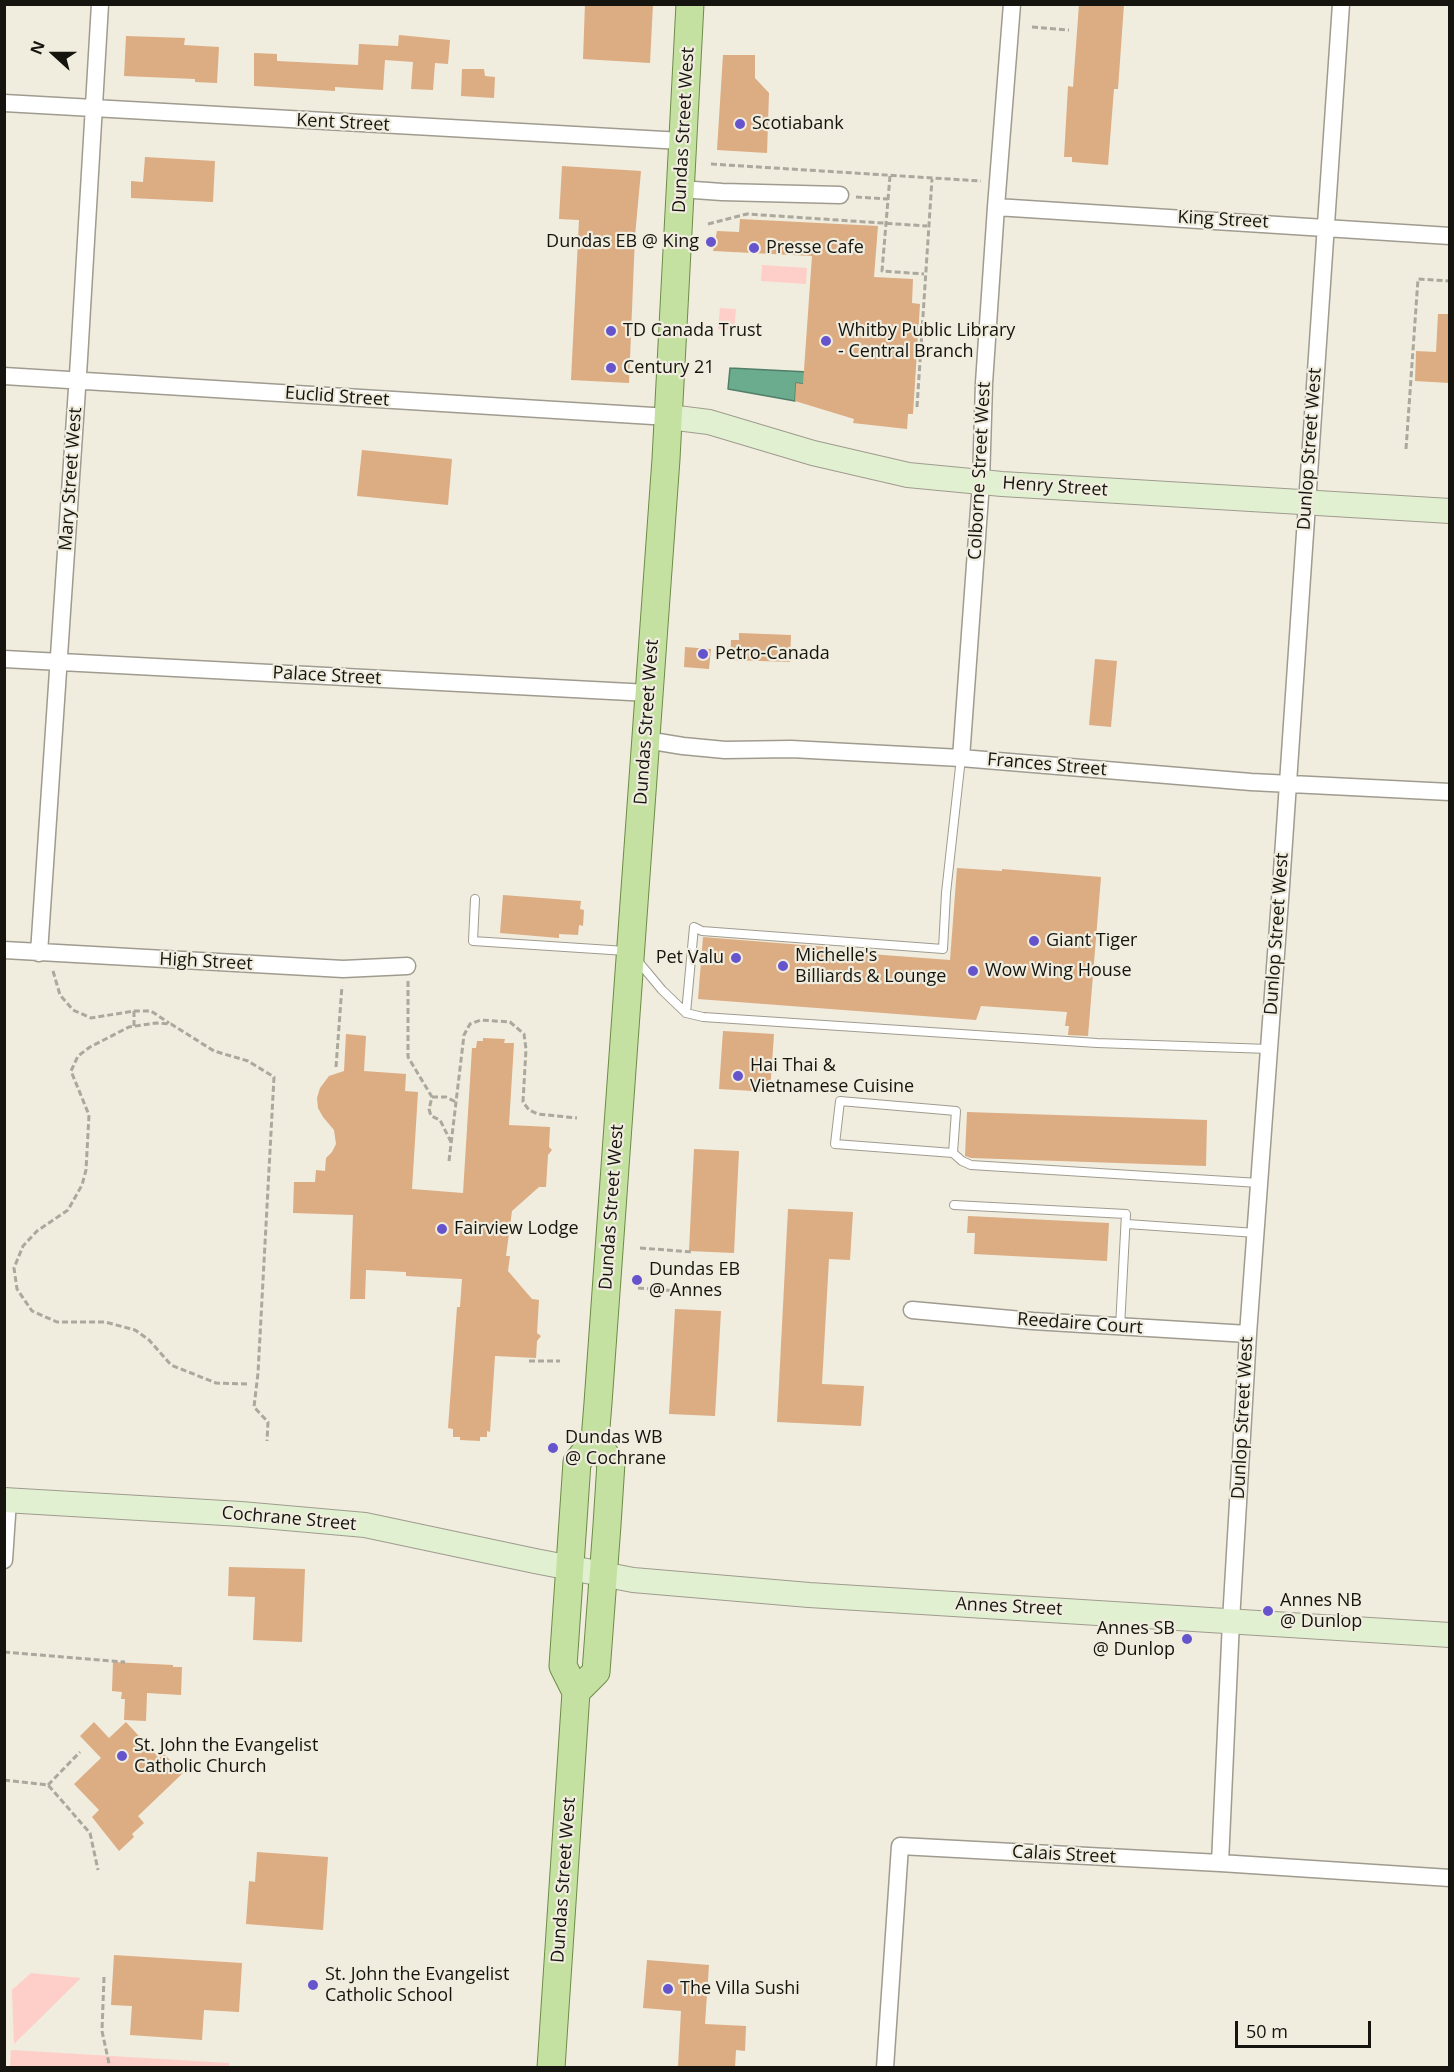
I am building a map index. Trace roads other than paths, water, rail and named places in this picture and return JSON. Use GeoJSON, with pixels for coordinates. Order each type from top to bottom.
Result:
{"type":"FeatureCollection","features":[{"type":"Feature","properties":{"kind":"main road","name":"Dundas Street West"},"geometry":{"type":"LineString","coordinates":[[551,2067],[576,1692],[563,1666],[577,1462],[595,1440],[669,417],[690,4]]}},
{"type":"Feature","properties":{"kind":"main road","name":"Henry Street"},"geometry":{"type":"LineString","coordinates":[[669,417],[709,422],[813,453],[908,475],[981,482],[1449,511]]}},
{"type":"Feature","properties":{"kind":"main road"},"geometry":{"type":"LineString","coordinates":[[576,1692],[596,1672],[611,1463],[595,1440]]}},
{"type":"Feature","properties":{"kind":"main road","name":"Cochrane Street"},"geometry":{"type":"LineString","coordinates":[[6,1500],[241,1514],[365,1525],[570,1568]]}},
{"type":"Feature","properties":{"kind":"main road","name":"Annes Street"},"geometry":{"type":"LineString","coordinates":[[570,1568],[633,1580],[808,1595],[1449,1635]]}},
{"type":"Feature","properties":{"kind":"street","name":"Mary Street West"},"geometry":{"type":"LineString","coordinates":[[39,953],[78,380],[100,4]]}},
{"type":"Feature","properties":{"kind":"street","name":"Colborne Street West"},"geometry":{"type":"LineString","coordinates":[[961,758],[981,482],[984,383],[1012,4]]}},
{"type":"Feature","properties":{"kind":"street","name":"Dunlop Street West"},"geometry":{"type":"LineString","coordinates":[[1220,1863],[1231,1621],[1248,1334],[1341,4]]}},
{"type":"Feature","properties":{"kind":"street","name":"Kent Street"},"geometry":{"type":"LineString","coordinates":[[4,103],[682,141]]}},
{"type":"Feature","properties":{"kind":"street"},"geometry":{"type":"LineString","coordinates":[[680,189],[840,195]]}},
{"type":"Feature","properties":{"kind":"street","name":"King Street"},"geometry":{"type":"LineString","coordinates":[[996,207],[1449,236]]}},
{"type":"Feature","properties":{"kind":"street","name":"Euclid Street"},"geometry":{"type":"LineString","coordinates":[[4,376],[669,417]]}},
{"type":"Feature","properties":{"kind":"street","name":"Palace Street"},"geometry":{"type":"LineString","coordinates":[[4,659],[649,693]]}},
{"type":"Feature","properties":{"kind":"street","name":"Frances Street"},"geometry":{"type":"LineString","coordinates":[[646,740],[725,750],[791,749],[961,758],[1287,783],[1449,792]]}},
{"type":"Feature","properties":{"kind":"street","name":"High Street"},"geometry":{"type":"LineString","coordinates":[[4,950],[343,969],[407,966]]}},
{"type":"Feature","properties":{"kind":"street","name":"Reedaire Court"},"geometry":{"type":"LineString","coordinates":[[912,1310],[972,1317],[1248,1334]]}},
{"type":"Feature","properties":{"kind":"street"},"geometry":{"type":"LineString","coordinates":[[4,1560],[6,1500]]}},
{"type":"Feature","properties":{"kind":"street","name":"Calais Street"},"geometry":{"type":"LineString","coordinates":[[885,2067],[900,1846],[1449,1878]]}},
{"type":"Feature","properties":{"kind":"lane"},"geometry":{"type":"LineString","coordinates":[[686,1013],[694,927],[702,932],[943,949],[946,893],[961,758]]}},
{"type":"Feature","properties":{"kind":"lane"},"geometry":{"type":"LineString","coordinates":[[475,899],[473,941],[630,951],[662,990],[686,1013],[703,1017],[1097,1043],[1269,1049]]}},
{"type":"Feature","properties":{"kind":"lane"},"geometry":{"type":"LineString","coordinates":[[953,1153],[956,1111],[840,1101],[835,1144],[953,1153],[971,1165],[1259,1183]]}},
{"type":"Feature","properties":{"kind":"lane"},"geometry":{"type":"LineString","coordinates":[[954,1205],[1126,1214],[1120,1327]]}},
{"type":"Feature","properties":{"kind":"lane"},"geometry":{"type":"LineString","coordinates":[[1126,1224],[1256,1233]]}},
{"type":"Feature","properties":{"kind":"place","name":"Scotiabank"},"geometry":{"type":"Point","coordinates":[740,124]}},
{"type":"Feature","properties":{"kind":"place","name":"Dundas EB @ King"},"geometry":{"type":"Point","coordinates":[711,242]}},
{"type":"Feature","properties":{"kind":"place","name":"Presse Cafe"},"geometry":{"type":"Point","coordinates":[754,248]}},
{"type":"Feature","properties":{"kind":"place","name":"TD Canada Trust"},"geometry":{"type":"Point","coordinates":[611,331]}},
{"type":"Feature","properties":{"kind":"place","name":"Whitby Public Library - Central Branch"},"geometry":{"type":"Point","coordinates":[826,341]}},
{"type":"Feature","properties":{"kind":"place","name":"Century 21"},"geometry":{"type":"Point","coordinates":[611,368]}},
{"type":"Feature","properties":{"kind":"place","name":"Petro-Canada"},"geometry":{"type":"Point","coordinates":[703,654]}},
{"type":"Feature","properties":{"kind":"place","name":"Giant Tiger"},"geometry":{"type":"Point","coordinates":[1034,941]}},
{"type":"Feature","properties":{"kind":"place","name":"Pet Valu"},"geometry":{"type":"Point","coordinates":[736,958]}},
{"type":"Feature","properties":{"kind":"place","name":"Michelle's Billiards & Lounge"},"geometry":{"type":"Point","coordinates":[783,966]}},
{"type":"Feature","properties":{"kind":"place","name":"Wow Wing House"},"geometry":{"type":"Point","coordinates":[973,971]}},
{"type":"Feature","properties":{"kind":"place","name":"Hai Thai & Vietnamese Cuisine"},"geometry":{"type":"Point","coordinates":[738,1076]}},
{"type":"Feature","properties":{"kind":"place","name":"Fairview Lodge"},"geometry":{"type":"Point","coordinates":[442,1229]}},
{"type":"Feature","properties":{"kind":"place","name":"Dundas EB @ Annes"},"geometry":{"type":"Point","coordinates":[637,1280]}},
{"type":"Feature","properties":{"kind":"place","name":"Dundas WB @ Cochrane"},"geometry":{"type":"Point","coordinates":[553,1448]}},
{"type":"Feature","properties":{"kind":"place","name":"Annes NB @ Dunlop"},"geometry":{"type":"Point","coordinates":[1268,1611]}},
{"type":"Feature","properties":{"kind":"place","name":"Annes SB @ Dunlop"},"geometry":{"type":"Point","coordinates":[1187,1639]}},
{"type":"Feature","properties":{"kind":"place","name":"St. John the Evangelist Catholic Church"},"geometry":{"type":"Point","coordinates":[122,1756]}},
{"type":"Feature","properties":{"kind":"place","name":"St. John the Evangelist Catholic School"},"geometry":{"type":"Point","coordinates":[313,1985]}},
{"type":"Feature","properties":{"kind":"place","name":"The Villa Sushi"},"geometry":{"type":"Point","coordinates":[668,1989]}}]}
